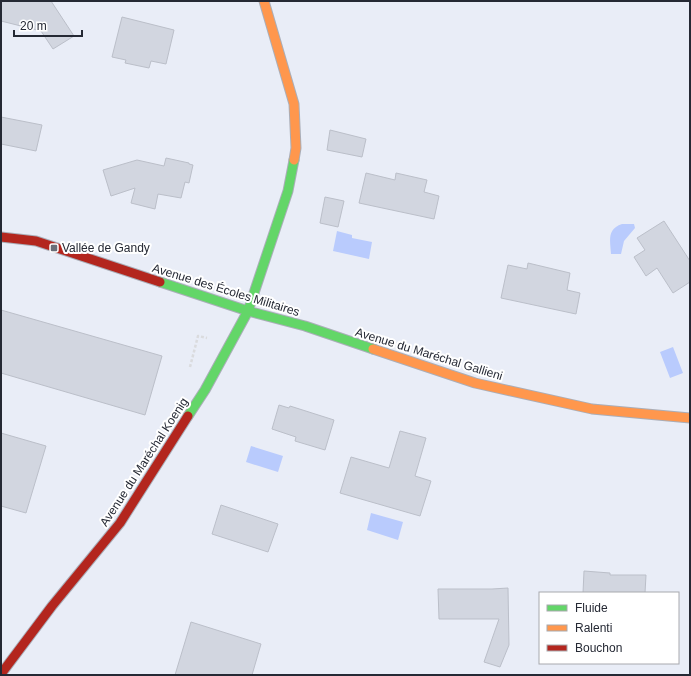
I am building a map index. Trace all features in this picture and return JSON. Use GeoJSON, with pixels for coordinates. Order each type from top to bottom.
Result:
{"type":"FeatureCollection","features":[{"type":"Feature","properties":{"kind":"street","name":"Avenue du Maréchal Koenig"},"geometry":{"type":"LineString","coordinates":[[1,674],[52,606],[120,523],[205,390],[248,310],[288,191],[296,148],[294,104],[264,1]]}},
{"type":"Feature","properties":{"kind":"street","name":"Avenue des Écoles Militaires"},"geometry":{"type":"LineString","coordinates":[[1,237],[36,241],[248,310],[305,326]]}},
{"type":"Feature","properties":{"kind":"street","name":"Avenue du Maréchal Gallieni"},"geometry":{"type":"LineString","coordinates":[[305,326],[475,383],[592,409],[690,418]]}},
{"type":"Feature","properties":{"kind":"water"},"geometry":{"type":"Polygon","coordinates":[[[622,224],[634,224],[635,228],[624,241],[621,254],[611,254],[610,236],[617,226],[622,224]]]}},
{"type":"Feature","properties":{"kind":"water"},"geometry":{"type":"Polygon","coordinates":[[[337,231],[352,235],[352,238],[372,242],[369,259],[333,251],[337,231]]]}},
{"type":"Feature","properties":{"kind":"water"},"geometry":{"type":"Polygon","coordinates":[[[673,347],[683,373],[670,378],[660,352],[673,347]]]}},
{"type":"Feature","properties":{"kind":"water"},"geometry":{"type":"Polygon","coordinates":[[[251,446],[283,456],[278,472],[246,462],[251,446]]]}},
{"type":"Feature","properties":{"kind":"water"},"geometry":{"type":"Polygon","coordinates":[[[371,513],[403,522],[398,540],[367,530],[371,513]]]}},
{"type":"Feature","properties":{"kind":"building"},"geometry":{"type":"Polygon","coordinates":[[[1,1],[51,1],[74,36],[53,49],[41,31],[1,21],[1,1]]]}},
{"type":"Feature","properties":{"kind":"building"},"geometry":{"type":"Polygon","coordinates":[[[122,17],[174,30],[166,64],[151,61],[149,68],[125,63],[126,60],[112,57],[122,17]]]}},
{"type":"Feature","properties":{"kind":"building"},"geometry":{"type":"Polygon","coordinates":[[[1,117],[42,125],[36,151],[1,144],[1,117]]]}},
{"type":"Feature","properties":{"kind":"building"},"geometry":{"type":"Polygon","coordinates":[[[330,130],[366,139],[362,157],[327,150],[330,130]]]}},
{"type":"Feature","properties":{"kind":"building"},"geometry":{"type":"Polygon","coordinates":[[[166,158],[193,165],[189,183],[185,182],[181,198],[158,194],[155,209],[131,203],[135,188],[111,196],[103,170],[137,160],[164,166],[166,158]]]}},
{"type":"Feature","properties":{"kind":"building"},"geometry":{"type":"Polygon","coordinates":[[[366,173],[395,180],[396,173],[427,180],[424,192],[439,196],[434,219],[359,203],[366,173]]]}},
{"type":"Feature","properties":{"kind":"building"},"geometry":{"type":"Polygon","coordinates":[[[325,197],[344,201],[338,227],[320,223],[325,197]]]}},
{"type":"Feature","properties":{"kind":"building"},"geometry":{"type":"Polygon","coordinates":[[[664,221],[690,261],[690,282],[673,293],[657,268],[646,276],[634,257],[645,250],[637,238],[664,221]]]}},
{"type":"Feature","properties":{"kind":"building"},"geometry":{"type":"Polygon","coordinates":[[[528,263],[570,273],[567,290],[580,293],[576,314],[501,298],[508,265],[527,269],[528,263]]]}},
{"type":"Feature","properties":{"kind":"building"},"geometry":{"type":"Polygon","coordinates":[[[1,310],[162,356],[145,415],[1,373],[1,310]]]}},
{"type":"Feature","properties":{"kind":"building"},"geometry":{"type":"Polygon","coordinates":[[[279,405],[289,408],[290,406],[334,420],[325,450],[295,441],[296,437],[272,429],[279,405]]]}},
{"type":"Feature","properties":{"kind":"building"},"geometry":{"type":"Polygon","coordinates":[[[400,431],[426,438],[415,476],[431,481],[420,516],[340,493],[351,457],[389,468],[400,431]]]}},
{"type":"Feature","properties":{"kind":"building"},"geometry":{"type":"Polygon","coordinates":[[[1,433],[46,446],[26,513],[1,506],[1,433]]]}},
{"type":"Feature","properties":{"kind":"building"},"geometry":{"type":"Polygon","coordinates":[[[221,505],[278,524],[268,552],[212,534],[221,505]]]}},
{"type":"Feature","properties":{"kind":"building"},"geometry":{"type":"Polygon","coordinates":[[[584,571],[610,573],[610,575],[646,575],[645,592],[583,592],[584,571]]]}},
{"type":"Feature","properties":{"kind":"building"},"geometry":{"type":"Polygon","coordinates":[[[508,588],[509,645],[500,667],[484,662],[499,619],[439,619],[438,589],[508,588]]]}},
{"type":"Feature","properties":{"kind":"building"},"geometry":{"type":"Polygon","coordinates":[[[191,622],[261,644],[252,675],[175,675],[191,622]]]}},
{"type":"Feature","properties":{"kind":"traffic: fast"},"geometry":{"type":"LineString","coordinates":[[188,416],[205,390],[248,311],[288,191],[294,160]]}},
{"type":"Feature","properties":{"kind":"traffic: fast"},"geometry":{"type":"LineString","coordinates":[[160,282],[248,311],[305,326],[373,349]]}},
{"type":"Feature","properties":{"kind":"traffic: slow"},"geometry":{"type":"LineString","coordinates":[[264,1],[294,104],[296,148],[294,160]]}},
{"type":"Feature","properties":{"kind":"traffic: slow"},"geometry":{"type":"LineString","coordinates":[[373,349],[475,383],[592,409],[690,418]]}},
{"type":"Feature","properties":{"kind":"traffic: jam"},"geometry":{"type":"LineString","coordinates":[[1,237],[36,241],[160,282]]}},
{"type":"Feature","properties":{"kind":"traffic: jam"},"geometry":{"type":"LineString","coordinates":[[1,674],[52,606],[120,523],[188,416]]}},
{"type":"Feature","properties":{"kind":"place","name":"Vallée de Gandy"},"geometry":{"type":"Point","coordinates":[54,248]}}]}
